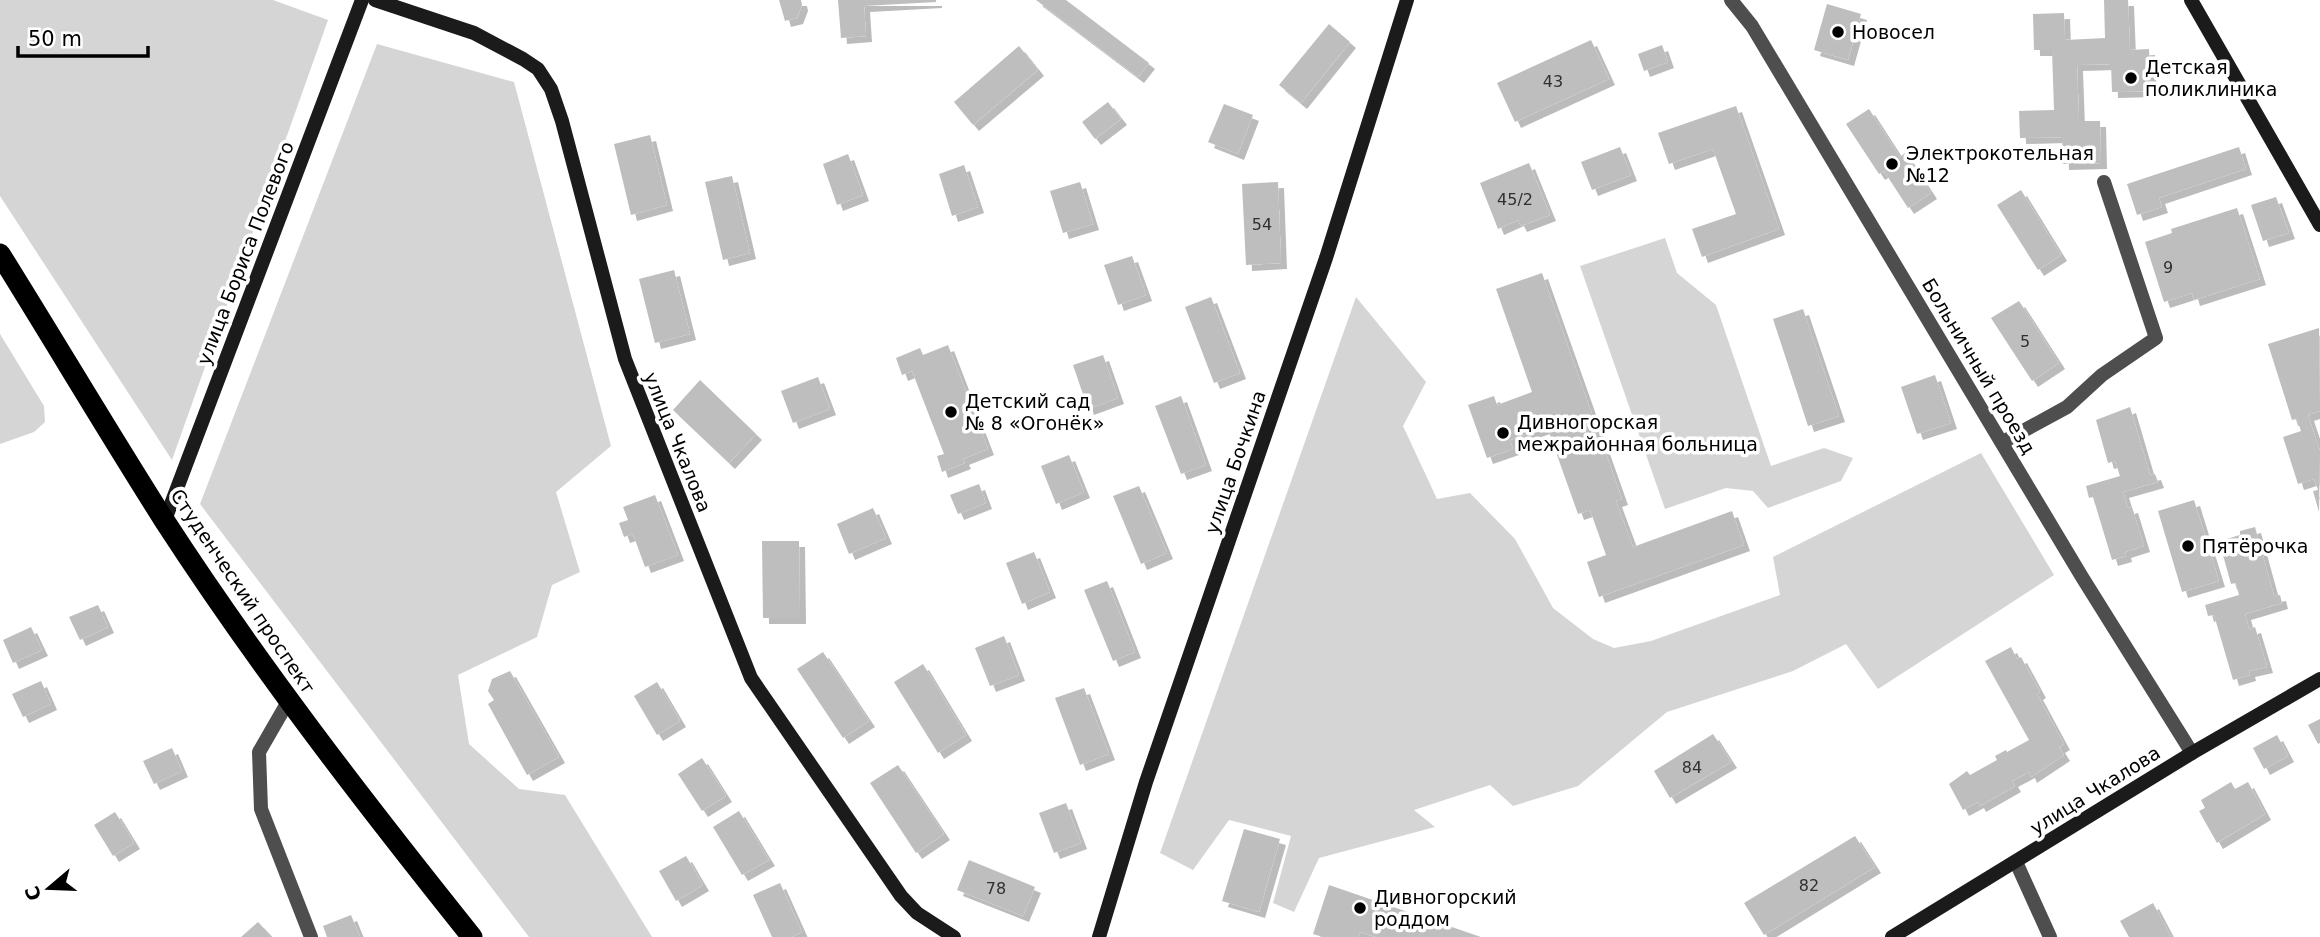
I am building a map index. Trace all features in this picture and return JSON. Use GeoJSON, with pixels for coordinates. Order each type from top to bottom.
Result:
{"type":"FeatureCollection","features":[{"type":"Feature","properties":{"kind":"highway","name":"Студенческий проспект"},"geometry":{"type":"LineString","coordinates":[[0,254],[165,520],[289,700],[368,806],[472,937]]}},
{"type":"Feature","properties":{"kind":"main road","name":"улица Бориса Полевого"},"geometry":{"type":"LineString","coordinates":[[165,520],[362,0]]}},
{"type":"Feature","properties":{"kind":"main road","name":"улица Чкалова"},"geometry":{"type":"LineString","coordinates":[[375,0],[474,33],[538,69],[551,89],[562,121],[625,359],[751,678],[901,896],[917,913],[954,937]]}},
{"type":"Feature","properties":{"kind":"main road","name":"улица Бочкина"},"geometry":{"type":"LineString","coordinates":[[1099,937],[1146,782],[1326,258],[1408,0]]}},
{"type":"Feature","properties":{"kind":"main road"},"geometry":{"type":"LineString","coordinates":[[2191,0],[2320,225]]}},
{"type":"Feature","properties":{"kind":"main road","name":"улица Чкалова"},"geometry":{"type":"LineString","coordinates":[[1892,937],[2192,753],[2320,680]]}},
{"type":"Feature","properties":{"kind":"street","name":"Больничный проезд"},"geometry":{"type":"LineString","coordinates":[[1731,0],[1752,26],[2082,577],[2192,753]]}},
{"type":"Feature","properties":{"kind":"street"},"geometry":{"type":"LineString","coordinates":[[2003,442],[2067,407],[2102,375],[2156,338],[2104,182]]}},
{"type":"Feature","properties":{"kind":"street"},"geometry":{"type":"LineString","coordinates":[[289,700],[259,752],[261,808],[311,937]]}},
{"type":"Feature","properties":{"kind":"street"},"geometry":{"type":"LineString","coordinates":[[2016,862],[2050,937]]}},
{"type":"Feature","properties":{"kind":"shaded area"},"geometry":{"type":"Polygon","coordinates":[[[0,0],[273,0],[328,20],[172,460],[0,196],[0,0]]]}},
{"type":"Feature","properties":{"kind":"shaded area"},"geometry":{"type":"Polygon","coordinates":[[[377,44],[514,82],[611,446],[556,492],[580,572],[552,585],[537,637],[458,675],[469,744],[519,789],[565,795],[652,937],[529,937],[200,504],[377,44]]]}},
{"type":"Feature","properties":{"kind":"shaded area"},"geometry":{"type":"Polygon","coordinates":[[[1665,238],[1677,273],[1716,305],[1771,466],[1824,448],[1853,458],[1841,481],[1768,508],[1753,491],[1726,488],[1665,509],[1580,266],[1665,238]]]}},
{"type":"Feature","properties":{"kind":"shaded area"},"geometry":{"type":"Polygon","coordinates":[[[1356,297],[1426,382],[1403,426],[1437,499],[1470,493],[1515,539],[1553,608],[1593,639],[1614,648],[1651,641],[1780,595],[1773,557],[1981,453],[2054,575],[1878,689],[1846,644],[1793,671],[1667,712],[1578,786],[1513,806],[1490,785],[1414,810],[1435,827],[1319,858],[1294,912],[1273,903],[1291,836],[1229,820],[1193,870],[1160,853],[1356,297]]]}},
{"type":"Feature","properties":{"kind":"shaded area"},"geometry":{"type":"Polygon","coordinates":[[[0,334],[44,406],[45,422],[34,432],[0,444],[0,334]]]}},
{"type":"Feature","properties":{"kind":"building"},"geometry":{"type":"Polygon","coordinates":[[[779,0],[801,0],[797,18],[785,21],[779,0]]]}},
{"type":"Feature","properties":{"kind":"building"},"geometry":{"type":"Polygon","coordinates":[[[838,0],[936,2],[864,6],[866,36],[841,38],[838,0]]]}},
{"type":"Feature","properties":{"kind":"building"},"geometry":{"type":"Polygon","coordinates":[[[1036,0],[1066,0],[1149,63],[1138,77],[1036,0]]]}},
{"type":"Feature","properties":{"kind":"building","name":"Детская поликлиника"},"geometry":{"type":"Polygon","coordinates":[[[2104,0],[2128,0],[2130,50],[2149,49],[2151,91],[2112,92],[2111,64],[2077,65],[2079,121],[2100,121],[2101,163],[2063,164],[2062,137],[2020,138],[2019,111],[2054,110],[2052,50],[2034,50],[2033,14],[2064,13],[2065,40],[2105,38],[2104,0]]]}},
{"type":"Feature","properties":{"kind":"building","name":"Новосел"},"geometry":{"type":"Polygon","coordinates":[[[1827,4],[1861,14],[1848,60],[1814,50],[1827,4]]]}},
{"type":"Feature","properties":{"kind":"building"},"geometry":{"type":"Polygon","coordinates":[[[1329,24],[1350,42],[1301,103],[1279,85],[1329,24]]]}},
{"type":"Feature","properties":{"kind":"building"},"geometry":{"type":"Polygon","coordinates":[[[1591,40],[1609,79],[1515,122],[1497,83],[1591,40]]]}},
{"type":"Feature","properties":{"kind":"building"},"geometry":{"type":"Polygon","coordinates":[[[1662,45],[1668,62],[1644,71],[1638,54],[1662,45]]]}},
{"type":"Feature","properties":{"kind":"building"},"geometry":{"type":"Polygon","coordinates":[[[1019,46],[1038,70],[973,125],[954,102],[1019,46]]]}},
{"type":"Feature","properties":{"kind":"building"},"geometry":{"type":"Polygon","coordinates":[[[1108,102],[1121,119],[1095,139],[1082,122],[1108,102]]]}},
{"type":"Feature","properties":{"kind":"building"},"geometry":{"type":"Polygon","coordinates":[[[1224,104],[1253,115],[1238,154],[1208,142],[1224,104]]]}},
{"type":"Feature","properties":{"kind":"building"},"geometry":{"type":"Polygon","coordinates":[[[1736,106],[1779,229],[1702,257],[1692,229],[1736,214],[1713,149],[1669,164],[1658,133],[1736,106]]]}},
{"type":"Feature","properties":{"kind":"building","name":"Электрокотельная №12"},"geometry":{"type":"Polygon","coordinates":[[[1869,109],[1900,157],[1905,153],[1931,193],[1908,208],[1884,171],[1879,174],[1846,124],[1869,109]]]}},
{"type":"Feature","properties":{"kind":"building"},"geometry":{"type":"Polygon","coordinates":[[[650,135],[667,205],[631,215],[614,144],[650,135]]]}},
{"type":"Feature","properties":{"kind":"building"},"geometry":{"type":"Polygon","coordinates":[[[1620,147],[1631,175],[1592,190],[1581,162],[1620,147]]]}},
{"type":"Feature","properties":{"kind":"building"},"geometry":{"type":"Polygon","coordinates":[[[2239,147],[2246,169],[2159,198],[2162,207],[2137,215],[2127,184],[2239,147]]]}},
{"type":"Feature","properties":{"kind":"building"},"geometry":{"type":"Polygon","coordinates":[[[848,154],[863,195],[837,205],[823,164],[848,154]]]}},
{"type":"Feature","properties":{"kind":"building"},"geometry":{"type":"Polygon","coordinates":[[[1529,163],[1550,215],[1521,226],[1518,220],[1498,229],[1480,183],[1529,163]]]}},
{"type":"Feature","properties":{"kind":"building"},"geometry":{"type":"Polygon","coordinates":[[[964,165],[978,207],[952,216],[939,174],[964,165]]]}},
{"type":"Feature","properties":{"kind":"building"},"geometry":{"type":"Polygon","coordinates":[[[732,176],[750,253],[723,260],[705,182],[732,176]]]}},
{"type":"Feature","properties":{"kind":"building"},"geometry":{"type":"Polygon","coordinates":[[[1080,182],[1093,224],[1063,233],[1050,191],[1080,182]]]}},
{"type":"Feature","properties":{"kind":"building"},"geometry":{"type":"Polygon","coordinates":[[[1278,182],[1281,263],[1246,265],[1242,184],[1278,182]]]}},
{"type":"Feature","properties":{"kind":"building"},"geometry":{"type":"Polygon","coordinates":[[[2021,190],[2061,255],[2038,270],[1997,205],[2021,190]]]}},
{"type":"Feature","properties":{"kind":"building"},"geometry":{"type":"Polygon","coordinates":[[[2276,197],[2289,233],[2263,241],[2251,205],[2276,197]]]}},
{"type":"Feature","properties":{"kind":"building"},"geometry":{"type":"Polygon","coordinates":[[[2237,208],[2260,279],[2194,300],[2192,293],[2164,302],[2145,242],[2172,233],[2171,229],[2237,208]]]}},
{"type":"Feature","properties":{"kind":"building"},"geometry":{"type":"Polygon","coordinates":[[[1132,256],[1146,295],[1118,305],[1104,265],[1132,256]]]}},
{"type":"Feature","properties":{"kind":"building"},"geometry":{"type":"Polygon","coordinates":[[[674,270],[690,334],[655,343],[639,279],[674,270]]]}},
{"type":"Feature","properties":{"kind":"building","name":"Дивногорская межрайонная больница"},"geometry":{"type":"Polygon","coordinates":[[[1542,273],[1622,499],[1616,501],[1633,547],[1732,511],[1744,545],[1599,597],[1587,562],[1606,555],[1590,510],[1578,514],[1547,427],[1510,440],[1513,449],[1487,458],[1468,405],[1494,396],[1497,405],[1532,392],[1496,289],[1542,273]]]}},
{"type":"Feature","properties":{"kind":"building"},"geometry":{"type":"Polygon","coordinates":[[[1211,297],[1240,373],[1214,383],[1185,307],[1211,297]]]}},
{"type":"Feature","properties":{"kind":"building"},"geometry":{"type":"Polygon","coordinates":[[[2019,301],[2059,363],[2032,381],[1991,318],[2019,301]]]}},
{"type":"Feature","properties":{"kind":"building"},"geometry":{"type":"Polygon","coordinates":[[[1803,309],[1839,416],[1808,426],[1773,319],[1803,309]]]}},
{"type":"Feature","properties":{"kind":"building"},"geometry":{"type":"Polygon","coordinates":[[[2319,328],[2320,411],[2308,415],[2320,451],[2319,512],[2313,491],[2318,490],[2314,479],[2298,484],[2283,437],[2301,431],[2297,419],[2292,420],[2268,344],[2319,328]]]}},
{"type":"Feature","properties":{"kind":"building","name":"Детский сад № 8 «Огонёк»"},"geometry":{"type":"Polygon","coordinates":[[[948,345],[988,449],[963,459],[965,463],[942,472],[937,456],[944,454],[912,371],[902,375],[896,358],[920,348],[923,355],[948,345]]]}},
{"type":"Feature","properties":{"kind":"building"},"geometry":{"type":"Polygon","coordinates":[[[1103,355],[1118,398],[1088,409],[1073,365],[1103,355]]]}},
{"type":"Feature","properties":{"kind":"building"},"geometry":{"type":"Polygon","coordinates":[[[1935,375],[1951,423],[1917,434],[1901,387],[1935,375]]]}},
{"type":"Feature","properties":{"kind":"building"},"geometry":{"type":"Polygon","coordinates":[[[818,377],[830,409],[793,423],[781,391],[818,377]]]}},
{"type":"Feature","properties":{"kind":"building"},"geometry":{"type":"Polygon","coordinates":[[[700,380],[756,434],[729,463],[673,410],[700,380]]]}},
{"type":"Feature","properties":{"kind":"building"},"geometry":{"type":"Polygon","coordinates":[[[1181,396],[1206,465],[1181,474],[1155,406],[1181,396]]]}},
{"type":"Feature","properties":{"kind":"building"},"geometry":{"type":"Polygon","coordinates":[[[2130,407],[2150,475],[2155,474],[2158,482],[2123,492],[2128,508],[2132,507],[2144,546],[2125,552],[2126,556],[2112,560],[2093,497],[2089,498],[2086,486],[2120,476],[2115,461],[2108,463],[2096,420],[2130,407]]]}},
{"type":"Feature","properties":{"kind":"building"},"geometry":{"type":"Polygon","coordinates":[[[1069,455],[1084,492],[1056,504],[1041,466],[1069,455]]]}},
{"type":"Feature","properties":{"kind":"building"},"geometry":{"type":"Polygon","coordinates":[[[979,484],[986,503],[958,514],[950,495],[979,484]]]}},
{"type":"Feature","properties":{"kind":"building"},"geometry":{"type":"Polygon","coordinates":[[[1139,486],[1167,553],[1141,564],[1113,496],[1139,486]]]}},
{"type":"Feature","properties":{"kind":"building"},"geometry":{"type":"Polygon","coordinates":[[[655,495],[678,555],[645,567],[633,534],[624,537],[619,523],[628,520],[623,507],[655,495]]]}},
{"type":"Feature","properties":{"kind":"building","name":"Пятёрочка"},"geometry":{"type":"Polygon","coordinates":[[[2194,500],[2219,581],[2182,592],[2158,511],[2194,500]]]}},
{"type":"Feature","properties":{"kind":"building"},"geometry":{"type":"Polygon","coordinates":[[[873,508],[886,538],[849,554],[837,524],[873,508]]]}},
{"type":"Feature","properties":{"kind":"building"},"geometry":{"type":"Polygon","coordinates":[[[2255,527],[2274,596],[2280,595],[2282,603],[2245,614],[2249,629],[2255,627],[2267,667],[2249,671],[2250,675],[2233,680],[2214,615],[2208,616],[2205,605],[2239,595],[2236,583],[2231,584],[2219,541],[2255,527]]]}},
{"type":"Feature","properties":{"kind":"building"},"geometry":{"type":"Polygon","coordinates":[[[762,541],[799,541],[800,618],[763,618],[762,541]]]}},
{"type":"Feature","properties":{"kind":"building"},"geometry":{"type":"Polygon","coordinates":[[[1034,552],[1050,592],[1022,604],[1006,563],[1034,552]]]}},
{"type":"Feature","properties":{"kind":"building"},"geometry":{"type":"Polygon","coordinates":[[[1107,581],[1135,652],[1113,661],[1084,590],[1107,581]]]}},
{"type":"Feature","properties":{"kind":"building"},"geometry":{"type":"Polygon","coordinates":[[[98,605],[108,627],[80,640],[69,617],[98,605]]]}},
{"type":"Feature","properties":{"kind":"building"},"geometry":{"type":"Polygon","coordinates":[[[31,627],[42,650],[13,663],[3,640],[31,627]]]}},
{"type":"Feature","properties":{"kind":"building"},"geometry":{"type":"Polygon","coordinates":[[[1004,636],[1019,675],[990,686],[975,648],[1004,636]]]}},
{"type":"Feature","properties":{"kind":"building"},"geometry":{"type":"Polygon","coordinates":[[[2011,647],[2017,659],[2021,657],[2040,692],[2037,694],[2064,744],[2059,747],[2064,755],[2031,777],[2029,772],[2012,781],[2015,786],[1980,806],[1978,802],[1963,810],[1949,784],[1967,771],[1970,775],[1997,760],[1995,756],[2029,740],[1985,661],[2011,647]]]}},
{"type":"Feature","properties":{"kind":"building"},"geometry":{"type":"Polygon","coordinates":[[[823,652],[869,721],[843,738],[797,669],[823,652]]]}},
{"type":"Feature","properties":{"kind":"building"},"geometry":{"type":"Polygon","coordinates":[[[923,664],[966,735],[938,753],[894,682],[923,664]]]}},
{"type":"Feature","properties":{"kind":"building"},"geometry":{"type":"Polygon","coordinates":[[[510,671],[559,757],[527,775],[488,704],[494,700],[488,691],[492,679],[510,671]]]}},
{"type":"Feature","properties":{"kind":"building"},"geometry":{"type":"Polygon","coordinates":[[[41,681],[51,704],[23,717],[12,694],[41,681]]]}},
{"type":"Feature","properties":{"kind":"building"},"geometry":{"type":"Polygon","coordinates":[[[657,682],[680,721],[657,735],[634,696],[657,682]]]}},
{"type":"Feature","properties":{"kind":"building"},"geometry":{"type":"Polygon","coordinates":[[[1084,688],[1109,754],[1080,765],[1055,698],[1084,688]]]}},
{"type":"Feature","properties":{"kind":"building"},"geometry":{"type":"Polygon","coordinates":[[[2320,719],[2320,743],[2318,744],[2308,725],[2320,719]]]}},
{"type":"Feature","properties":{"kind":"building"},"geometry":{"type":"Polygon","coordinates":[[[1713,734],[1731,762],[1670,798],[1654,771],[1713,734]]]}},
{"type":"Feature","properties":{"kind":"building"},"geometry":{"type":"Polygon","coordinates":[[[2277,735],[2288,756],[2264,769],[2253,748],[2277,735]]]}},
{"type":"Feature","properties":{"kind":"building"},"geometry":{"type":"Polygon","coordinates":[[[172,748],[182,771],[154,784],[143,761],[172,748]]]}},
{"type":"Feature","properties":{"kind":"building"},"geometry":{"type":"Polygon","coordinates":[[[702,758],[726,796],[702,811],[678,774],[702,758]]]}},
{"type":"Feature","properties":{"kind":"building"},"geometry":{"type":"Polygon","coordinates":[[[898,765],[944,834],[916,853],[870,783],[898,765]]]}},
{"type":"Feature","properties":{"kind":"building"},"geometry":{"type":"Polygon","coordinates":[[[2231,782],[2235,789],[2248,782],[2265,814],[2217,843],[2199,811],[2205,808],[2201,800],[2231,782]]]}},
{"type":"Feature","properties":{"kind":"building"},"geometry":{"type":"Polygon","coordinates":[[[1066,803],[1081,843],[1054,853],[1039,813],[1066,803]]]}},
{"type":"Feature","properties":{"kind":"building"},"geometry":{"type":"Polygon","coordinates":[[[739,811],[769,860],[742,875],[713,827],[739,811]]]}},
{"type":"Feature","properties":{"kind":"building"},"geometry":{"type":"Polygon","coordinates":[[[115,812],[134,843],[113,856],[94,825],[115,812]]]}},
{"type":"Feature","properties":{"kind":"building"},"geometry":{"type":"Polygon","coordinates":[[[1244,829],[1280,839],[1259,912],[1222,901],[1244,829]]]}},
{"type":"Feature","properties":{"kind":"building"},"geometry":{"type":"Polygon","coordinates":[[[1855,836],[1875,867],[1764,935],[1744,903],[1855,836]]]}},
{"type":"Feature","properties":{"kind":"building"},"geometry":{"type":"Polygon","coordinates":[[[686,856],[703,885],[676,901],[659,871],[686,856]]]}},
{"type":"Feature","properties":{"kind":"building"},"geometry":{"type":"Polygon","coordinates":[[[969,860],[1035,887],[1023,916],[957,890],[969,860]]]}},
{"type":"Feature","properties":{"kind":"building"},"geometry":{"type":"Polygon","coordinates":[[[780,883],[802,932],[791,937],[772,937],[753,895],[780,883]]]}},
{"type":"Feature","properties":{"kind":"building","name":"Дивногорский роддом"},"geometry":{"type":"Polygon","coordinates":[[[1329,885],[1481,937],[1376,937],[1360,932],[1358,937],[1323,937],[1313,934],[1329,885]]]}},
{"type":"Feature","properties":{"kind":"building"},"geometry":{"type":"Polygon","coordinates":[[[2153,903],[2171,937],[2129,937],[2120,921],[2153,903]]]}},
{"type":"Feature","properties":{"kind":"building"},"geometry":{"type":"Polygon","coordinates":[[[351,915],[360,937],[327,937],[323,926],[351,915]]]}},
{"type":"Feature","properties":{"kind":"building"},"geometry":{"type":"Polygon","coordinates":[[[258,922],[272,937],[241,937],[258,922]]]}},
{"type":"Feature","properties":{"kind":"place","name":"Новосел"},"geometry":{"type":"Point","coordinates":[1838,32]}},
{"type":"Feature","properties":{"kind":"place","name":"Детская поликлиника"},"geometry":{"type":"Point","coordinates":[2131,78]}},
{"type":"Feature","properties":{"kind":"place","name":"Электрокотельная №12"},"geometry":{"type":"Point","coordinates":[1892,164]}},
{"type":"Feature","properties":{"kind":"place","name":"Детский сад № 8 «Огонёк»"},"geometry":{"type":"Point","coordinates":[951,412]}},
{"type":"Feature","properties":{"kind":"place","name":"Дивногорская межрайонная больница"},"geometry":{"type":"Point","coordinates":[1503,433]}},
{"type":"Feature","properties":{"kind":"place","name":"Пятёрочка"},"geometry":{"type":"Point","coordinates":[2188,546]}},
{"type":"Feature","properties":{"kind":"place","name":"Дивногорский роддом"},"geometry":{"type":"Point","coordinates":[1360,908]}}]}
